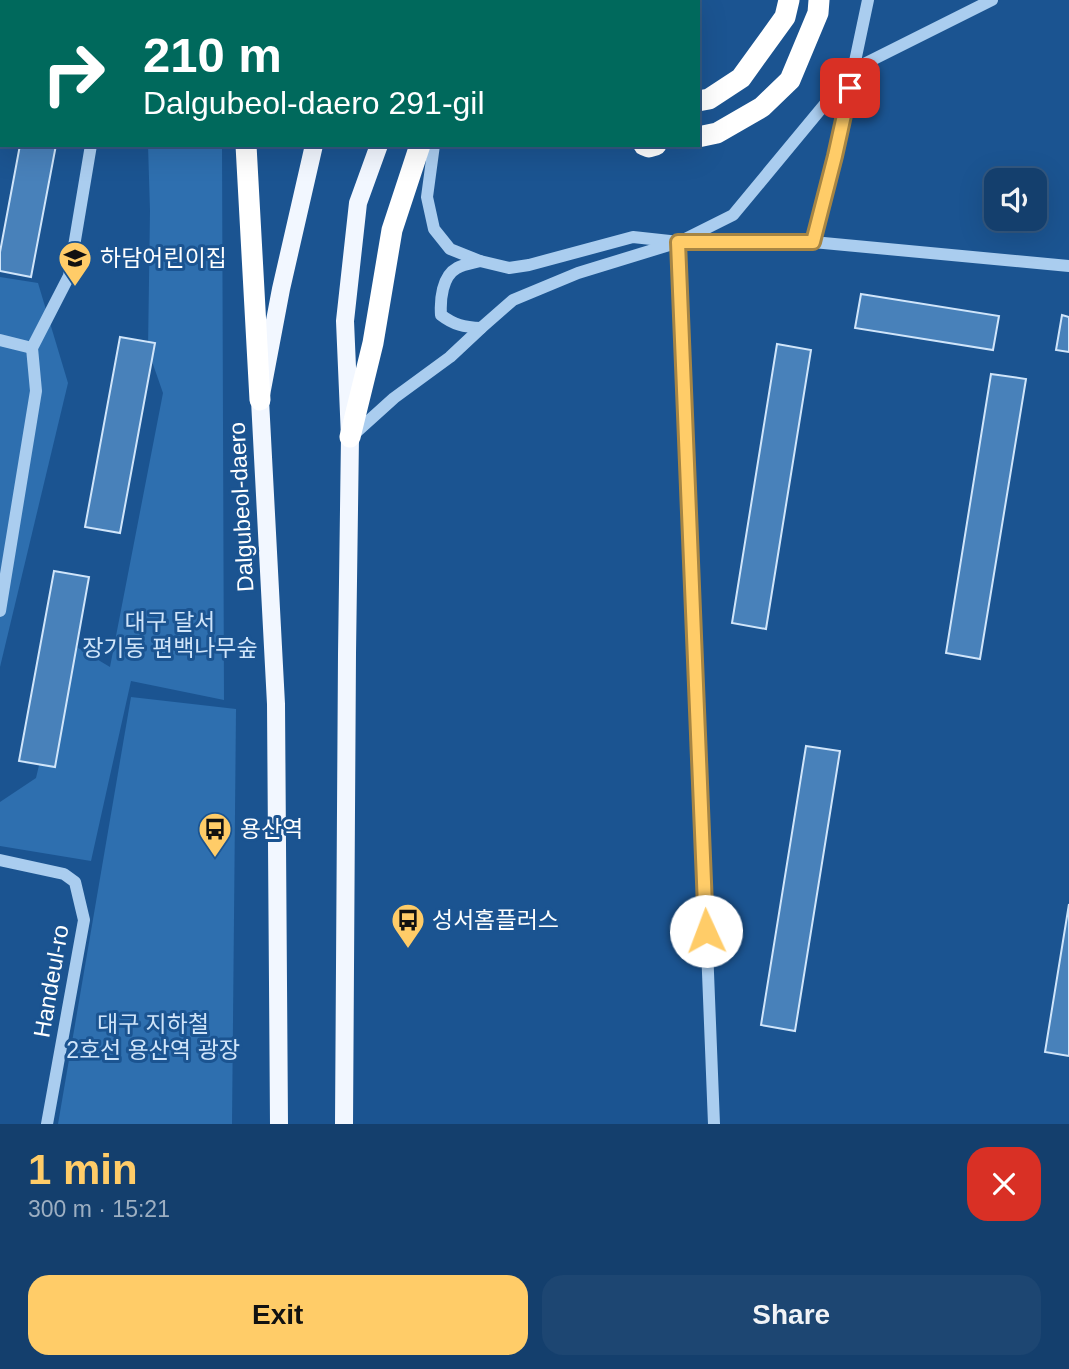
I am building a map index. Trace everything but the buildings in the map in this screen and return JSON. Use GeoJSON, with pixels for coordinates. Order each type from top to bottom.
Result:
{"type":"FeatureCollection","features":[{"type":"Feature","properties":{"kind":"highway"},"geometry":{"type":"LineString","coordinates":[[700,101],[709,99],[741,78],[785,17],[789,0]]}},
{"type":"Feature","properties":{"kind":"highway"},"geometry":{"type":"LineString","coordinates":[[700,137],[717,133],[762,107],[790,80],[818,13],[819,0]]}},
{"type":"Feature","properties":{"kind":"highway"},"geometry":{"type":"LineString","coordinates":[[246,147],[260,400]]}},
{"type":"Feature","properties":{"kind":"highway"},"geometry":{"type":"LineString","coordinates":[[350,437],[373,343],[393,230],[420,147]]}},
{"type":"Feature","properties":{"kind":"main road","name":"Dalgubeol-daero"},"geometry":{"type":"LineString","coordinates":[[279,1124],[276,704],[260,400],[281,289],[314,147]]}},
{"type":"Feature","properties":{"kind":"main road"},"geometry":{"type":"LineString","coordinates":[[344,1124],[350,437],[345,321],[358,203],[378,147]]}},
{"type":"Feature","properties":{"kind":"street"},"geometry":{"type":"LineString","coordinates":[[813,242],[838,144],[868,0]]}},
{"type":"Feature","properties":{"kind":"street"},"geometry":{"type":"LineString","coordinates":[[350,437],[394,398],[450,357],[513,300],[578,273],[678,242],[733,215],[853,69],[992,0]]}},
{"type":"Feature","properties":{"kind":"street"},"geometry":{"type":"LineString","coordinates":[[0,611],[36,391],[32,348],[69,276],[90,147]]}},
{"type":"Feature","properties":{"kind":"street"},"geometry":{"type":"LineString","coordinates":[[435,147],[427,197],[434,229],[450,249],[480,261],[509,268],[632,237],[678,242],[813,242],[1069,265]]}},
{"type":"Feature","properties":{"kind":"street"},"geometry":{"type":"LineString","coordinates":[[678,242],[714,1124]]}},
{"type":"Feature","properties":{"kind":"street"},"geometry":{"type":"LineString","coordinates":[[480,261],[455,269],[445,283],[440,300],[441,315],[452,324],[481,328]]}},
{"type":"Feature","properties":{"kind":"street"},"geometry":{"type":"LineString","coordinates":[[0,340],[32,348]]}},
{"type":"Feature","properties":{"kind":"street","name":"Handeul-ro"},"geometry":{"type":"LineString","coordinates":[[0,860],[64,874],[75,882],[84,920],[47,1124]]}},
{"type":"Feature","properties":{"kind":"green space","name":"대구 달서 장기동 편백나무숲"},"geometry":{"type":"Polygon","coordinates":[[[148,147],[222,147],[224,700],[131,681],[91,861],[0,846],[0,802],[36,778],[68,642],[110,667],[163,393],[148,350],[148,147]]]}},
{"type":"Feature","properties":{"kind":"green space"},"geometry":{"type":"Polygon","coordinates":[[[0,277],[38,283],[68,383],[0,667],[0,277]]]}},
{"type":"Feature","properties":{"kind":"green space","name":"대구 지하철 2호선 용산역 광장"},"geometry":{"type":"Polygon","coordinates":[[[131,697],[236,709],[232,1124],[58,1124],[131,697]]]}},
{"type":"Feature","properties":{"kind":"place","name":"하담어린이집"},"geometry":{"type":"Point","coordinates":[75,288]}},
{"type":"Feature","properties":{"kind":"place","name":"용산역"},"geometry":{"type":"Point","coordinates":[215,859]}},
{"type":"Feature","properties":{"kind":"place","name":"성서홈플러스"},"geometry":{"type":"Point","coordinates":[408,950]}},
{"type":"Feature","properties":{"kind":"route"},"geometry":{"type":"LineString","coordinates":[[706,931],[678,242],[813,242],[850,88]]}}]}
